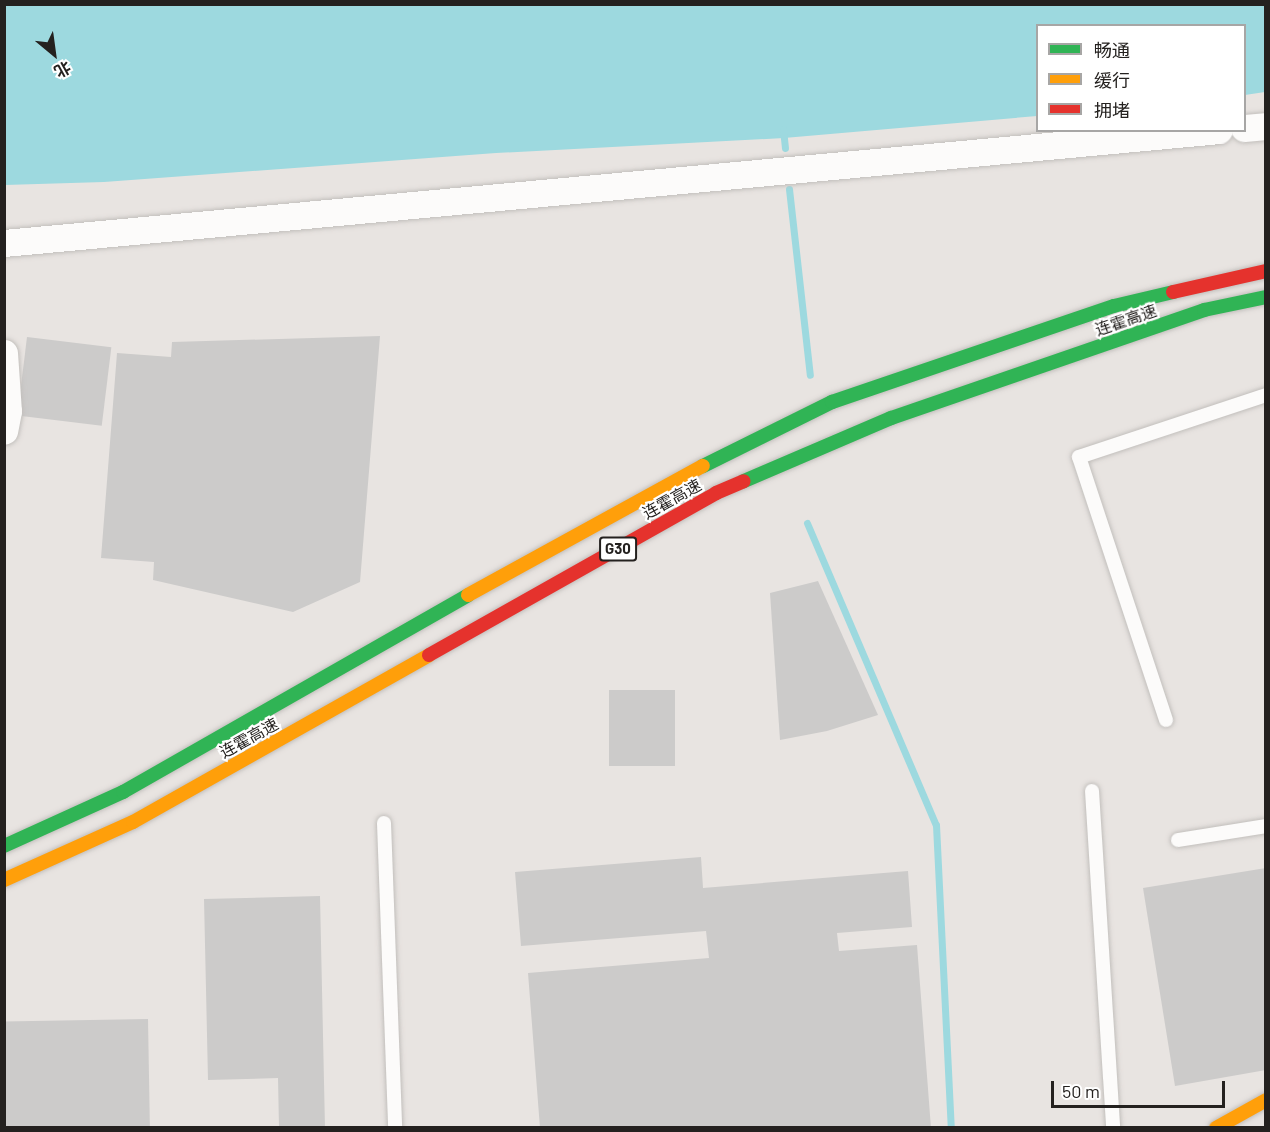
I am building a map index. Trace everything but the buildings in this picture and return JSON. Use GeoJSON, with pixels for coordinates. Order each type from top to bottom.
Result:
{"type":"FeatureCollection","features":[{"type":"Feature","properties":{"kind":"main road","name":"连霍高速"},"geometry":{"type":"LineString","coordinates":[[4,846],[123,792],[641,497],[832,402],[1114,306],[1266,271]]}},
{"type":"Feature","properties":{"kind":"main road","name":"连霍高速"},"geometry":{"type":"LineString","coordinates":[[4,880],[133,822],[717,493],[891,418],[1204,310],[1266,297]]}},
{"type":"Feature","properties":{"kind":"main road"},"geometry":{"type":"LineString","coordinates":[[1216,1128],[1266,1100]]}},
{"type":"Feature","properties":{"kind":"street"},"geometry":{"type":"LineString","coordinates":[[1246,128],[1266,126]]}},
{"type":"Feature","properties":{"kind":"street"},"geometry":{"type":"LineString","coordinates":[[4,243],[1197,132]]}},
{"type":"Feature","properties":{"kind":"street"},"geometry":{"type":"LineString","coordinates":[[4,353],[8,411],[4,431]]}},
{"type":"Feature","properties":{"kind":"lane"},"geometry":{"type":"LineString","coordinates":[[1166,720],[1079,457],[1266,395]]}},
{"type":"Feature","properties":{"kind":"lane"},"geometry":{"type":"LineString","coordinates":[[1092,791],[1113,1128]]}},
{"type":"Feature","properties":{"kind":"lane"},"geometry":{"type":"LineString","coordinates":[[384,823],[395,1128]]}},
{"type":"Feature","properties":{"kind":"lane"},"geometry":{"type":"LineString","coordinates":[[1178,840],[1266,826]]}},
{"type":"Feature","properties":{"kind":"water"},"geometry":{"type":"Polygon","coordinates":[[[5,4],[1265,5],[1265,92],[1246,95],[1246,24],[1036,24],[1036,116],[784,138],[496,153],[104,182],[5,185],[5,4]]]}},
{"type":"Feature","properties":{"kind":"waterway"},"geometry":{"type":"LineString","coordinates":[[783,129],[785,148]]}},
{"type":"Feature","properties":{"kind":"waterway"},"geometry":{"type":"LineString","coordinates":[[789,189],[810,375]]}},
{"type":"Feature","properties":{"kind":"waterway"},"geometry":{"type":"LineString","coordinates":[[807,523],[936,825],[951,1128]]}},
{"type":"Feature","properties":{"kind":"traffic: fast"},"geometry":{"type":"LineString","coordinates":[[703,466],[832,402],[1114,306],[1173,292]]}},
{"type":"Feature","properties":{"kind":"traffic: fast"},"geometry":{"type":"LineString","coordinates":[[744,481],[891,418],[1204,310],[1266,297]]}},
{"type":"Feature","properties":{"kind":"traffic: fast"},"geometry":{"type":"LineString","coordinates":[[4,846],[123,792],[468,595]]}},
{"type":"Feature","properties":{"kind":"traffic: slow"},"geometry":{"type":"LineString","coordinates":[[468,595],[703,466]]}},
{"type":"Feature","properties":{"kind":"traffic: slow"},"geometry":{"type":"LineString","coordinates":[[4,880],[133,822],[429,655]]}},
{"type":"Feature","properties":{"kind":"traffic: slow"},"geometry":{"type":"LineString","coordinates":[[1216,1128],[1266,1100]]}},
{"type":"Feature","properties":{"kind":"traffic: jam"},"geometry":{"type":"LineString","coordinates":[[1173,292],[1266,271]]}},
{"type":"Feature","properties":{"kind":"traffic: jam"},"geometry":{"type":"LineString","coordinates":[[429,655],[716,493],[744,481]]}}]}
